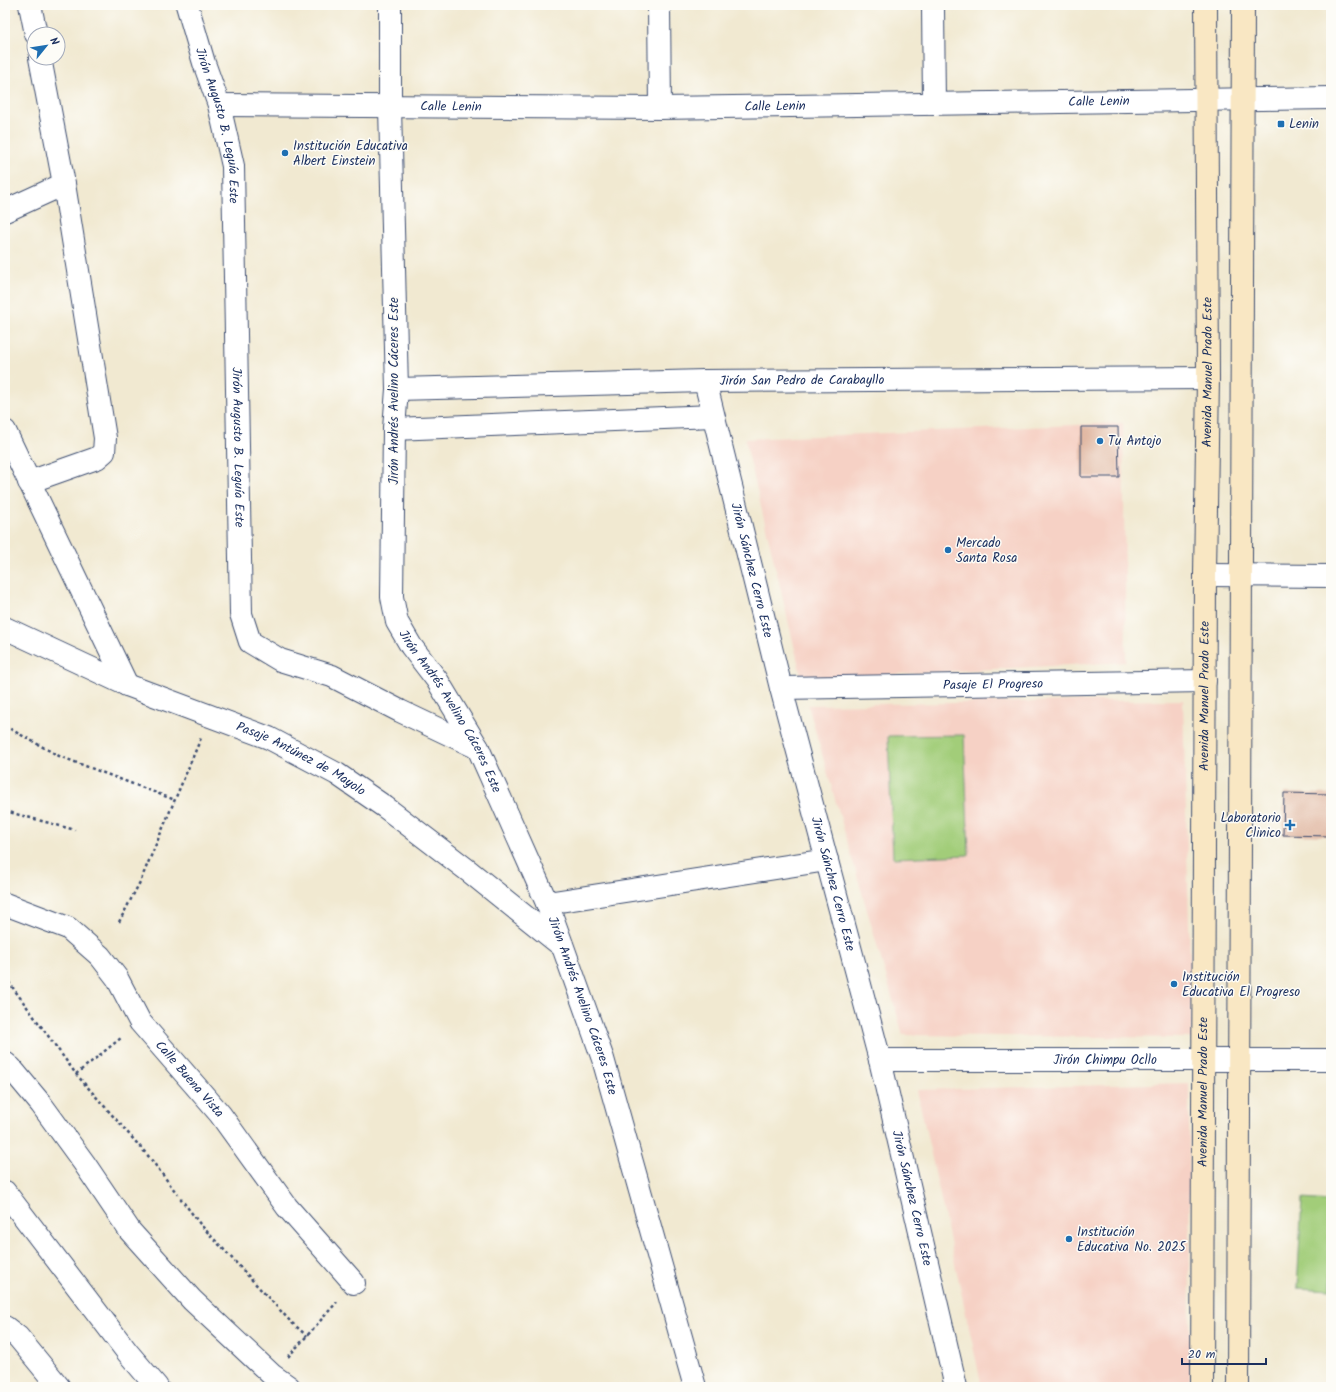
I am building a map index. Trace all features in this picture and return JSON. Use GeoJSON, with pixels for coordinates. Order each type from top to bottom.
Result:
{"type":"FeatureCollection","features":[{"type":"Feature","properties":{"kind":"street"},"geometry":{"type":"LineString","coordinates":[[30,5],[34,26]]}},
{"type":"Feature","properties":{"kind":"street","name":"Jirón Augusto B. Leguía Este"},"geometry":{"type":"LineString","coordinates":[[187,5],[204,63],[219,105],[233,166],[241,614],[250,642],[280,660],[332,676],[400,711],[478,748]]}},
{"type":"Feature","properties":{"kind":"street","name":"Jirón Andrés Avelino Cáceres Este"},"geometry":{"type":"LineString","coordinates":[[390,5],[390,107],[397,389],[394,429],[392,597],[397,622],[411,646],[437,680],[478,748],[546,903],[603,1059],[695,1387]]}},
{"type":"Feature","properties":{"kind":"street"},"geometry":{"type":"LineString","coordinates":[[659,5],[660,108]]}},
{"type":"Feature","properties":{"kind":"street"},"geometry":{"type":"LineString","coordinates":[[933,5],[934,104]]}},
{"type":"Feature","properties":{"kind":"street","name":"Avenida Manuel Prado Este"},"geometry":{"type":"LineString","coordinates":[[1202,1387],[1208,378],[1206,5]]}},
{"type":"Feature","properties":{"kind":"street"},"geometry":{"type":"LineString","coordinates":[[1238,1387],[1242,5]]}},
{"type":"Feature","properties":{"kind":"street"},"geometry":{"type":"LineString","coordinates":[[29,482],[97,458],[104,452],[105,438],[64,184],[42,66]]}},
{"type":"Feature","properties":{"kind":"street","name":"Calle Lenin"},"geometry":{"type":"LineString","coordinates":[[219,105],[660,108],[1331,98]]}},
{"type":"Feature","properties":{"kind":"street"},"geometry":{"type":"LineString","coordinates":[[5,211],[64,184]]}},
{"type":"Feature","properties":{"kind":"street","name":"Jirón San Pedro de Carabayllo"},"geometry":{"type":"LineString","coordinates":[[397,389],[705,381],[1208,378]]}},
{"type":"Feature","properties":{"kind":"street","name":"Jirón Sánchez Cerro Este"},"geometry":{"type":"LineString","coordinates":[[705,381],[781,688],[880,1060],[956,1387]]}},
{"type":"Feature","properties":{"kind":"street"},"geometry":{"type":"LineString","coordinates":[[394,429],[713,416]]}},
{"type":"Feature","properties":{"kind":"street"},"geometry":{"type":"LineString","coordinates":[[5,431],[127,685]]}},
{"type":"Feature","properties":{"kind":"street"},"geometry":{"type":"LineString","coordinates":[[1206,575],[1331,576]]}},
{"type":"Feature","properties":{"kind":"street","name":"Pasaje Antúnez de Mayolo"},"geometry":{"type":"LineString","coordinates":[[5,628],[127,685],[269,738],[336,774],[385,807],[464,867],[563,947]]}},
{"type":"Feature","properties":{"kind":"street","name":"Pasaje El Progreso"},"geometry":{"type":"LineString","coordinates":[[781,688],[1205,681]]}},
{"type":"Feature","properties":{"kind":"street"},"geometry":{"type":"LineString","coordinates":[[546,903],[827,860]]}},
{"type":"Feature","properties":{"kind":"street","name":"Calle Buena Vista"},"geometry":{"type":"LineString","coordinates":[[5,904],[68,928],[94,951],[117,978],[140,1022],[220,1114],[287,1208],[354,1283]]}},
{"type":"Feature","properties":{"kind":"street","name":"Jirón Chimpu Ocllo"},"geometry":{"type":"LineString","coordinates":[[880,1060],[1331,1060]]}},
{"type":"Feature","properties":{"kind":"street"},"geometry":{"type":"LineString","coordinates":[[7,1070],[41,1104],[84,1163],[130,1231],[192,1300],[280,1381]]}},
{"type":"Feature","properties":{"kind":"street"},"geometry":{"type":"LineString","coordinates":[[5,1192],[128,1353],[157,1387]]}},
{"type":"Feature","properties":{"kind":"street"},"geometry":{"type":"LineString","coordinates":[[5,1327],[18,1337],[59,1387]]}},
{"type":"Feature","properties":{"kind":"path"},"geometry":{"type":"LineString","coordinates":[[119,922],[140,882],[210,716]]}},
{"type":"Feature","properties":{"kind":"path"},"geometry":{"type":"LineString","coordinates":[[5,726],[59,756],[175,800]]}},
{"type":"Feature","properties":{"kind":"path"},"geometry":{"type":"LineString","coordinates":[[5,811],[75,830]]}},
{"type":"Feature","properties":{"kind":"path"},"geometry":{"type":"LineString","coordinates":[[5,977],[76,1074],[150,1158],[200,1224],[291,1322],[307,1336]]}},
{"type":"Feature","properties":{"kind":"path"},"geometry":{"type":"LineString","coordinates":[[76,1074],[140,1022]]}},
{"type":"Feature","properties":{"kind":"path"},"geometry":{"type":"LineString","coordinates":[[280,1381],[307,1336],[354,1283]]}},
{"type":"Feature","properties":{"kind":"shaded area","name":"Mercado Santa Rosa"},"geometry":{"type":"Polygon","coordinates":[[[1123,423],[1126,662],[802,679],[745,439],[1123,423]]]}},
{"type":"Feature","properties":{"kind":"shaded area"},"geometry":{"type":"Polygon","coordinates":[[[1183,700],[1192,1038],[903,1035],[808,705],[1183,700]]]}},
{"type":"Feature","properties":{"kind":"shaded area","name":"Institución Educativa No. 2025"},"geometry":{"type":"Polygon","coordinates":[[[1189,1083],[1190,1387],[982,1387],[917,1090],[1189,1083]]]}},
{"type":"Feature","properties":{"kind":"green space"},"geometry":{"type":"Polygon","coordinates":[[[964,735],[969,855],[893,858],[888,736],[964,735]]]}},
{"type":"Feature","properties":{"kind":"green space"},"geometry":{"type":"Polygon","coordinates":[[[1302,1199],[1331,1201],[1331,1290],[1297,1288],[1302,1199]]]}},
{"type":"Feature","properties":{"kind":"building"},"geometry":{"type":"Polygon","coordinates":[[[1081,427],[1118,427],[1119,477],[1081,477],[1081,427]]]}},
{"type":"Feature","properties":{"kind":"building"},"geometry":{"type":"Polygon","coordinates":[[[1284,793],[1331,794],[1331,836],[1283,835],[1284,793]]]}},
{"type":"Feature","properties":{"kind":"place","name":"Lenin"},"geometry":{"type":"Point","coordinates":[1281,124]}},
{"type":"Feature","properties":{"kind":"place","name":"Institución Educativa Albert Einstein"},"geometry":{"type":"Point","coordinates":[285,153]}},
{"type":"Feature","properties":{"kind":"place","name":"Tu Antojo"},"geometry":{"type":"Point","coordinates":[1100,441]}},
{"type":"Feature","properties":{"kind":"place","name":"Mercado Santa Rosa"},"geometry":{"type":"Point","coordinates":[948,550]}},
{"type":"Feature","properties":{"kind":"place","name":"Laboratorio Clinico"},"geometry":{"type":"Point","coordinates":[1290,825]}},
{"type":"Feature","properties":{"kind":"place","name":"Institución Educativa El Progreso"},"geometry":{"type":"Point","coordinates":[1174,984]}},
{"type":"Feature","properties":{"kind":"place","name":"Institución Educativa No. 2025"},"geometry":{"type":"Point","coordinates":[1069,1239]}}]}
